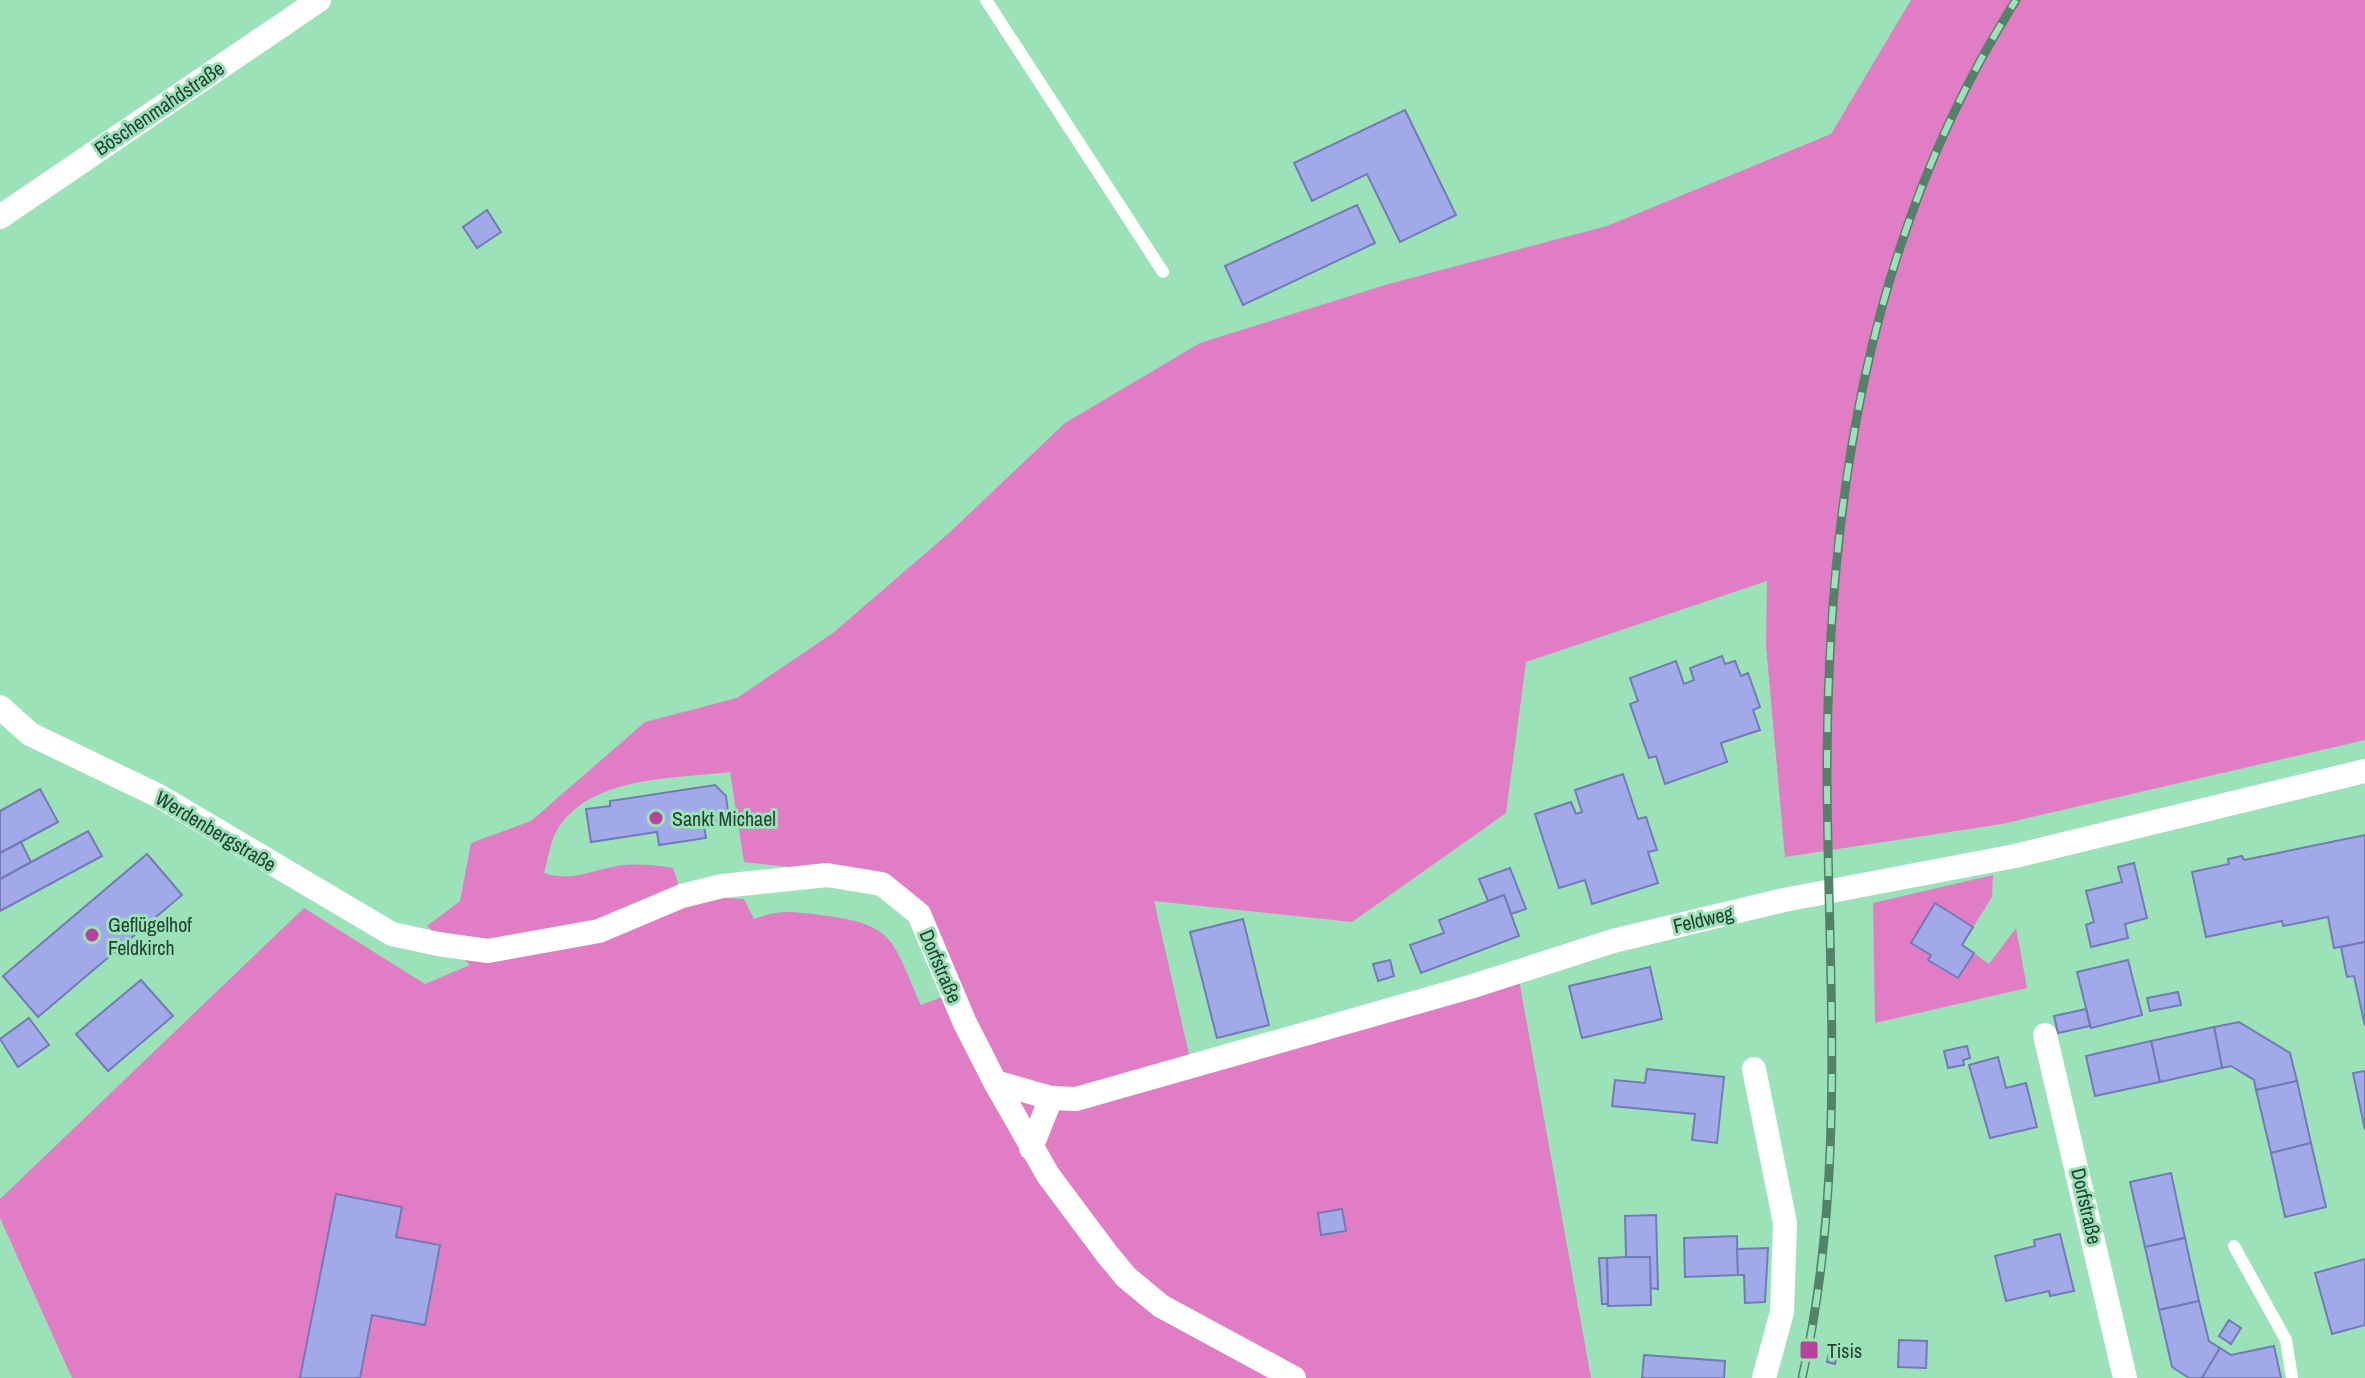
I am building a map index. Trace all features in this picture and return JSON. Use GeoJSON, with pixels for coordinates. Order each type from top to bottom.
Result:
{"type":"FeatureCollection","features":[{"type":"Feature","properties":{"kind":"street","name":"Böschenmahdstraße"},"geometry":{"type":"LineString","coordinates":[[0,217],[319,0]]}},
{"type":"Feature","properties":{"kind":"street","name":"Werdenbergstraße"},"geometry":{"type":"LineString","coordinates":[[0,707],[30,734],[159,796],[392,934],[438,944]]}},
{"type":"Feature","properties":{"kind":"street","name":"Feldweg"},"geometry":{"type":"LineString","coordinates":[[995,1082],[1051,1098],[1076,1099],[1424,1000],[1613,941],[1784,900],[2015,856],[2365,771]]}},
{"type":"Feature","properties":{"kind":"street","name":"Dorfstraße"},"geometry":{"type":"LineString","coordinates":[[438,944],[488,951],[599,931],[682,896],[722,886],[827,875],[882,884],[919,914],[964,1021],[1031,1148],[1075,1213],[1126,1277],[1161,1306],[1294,1378]]}},
{"type":"Feature","properties":{"kind":"street","name":"Dorfstraße"},"geometry":{"type":"LineString","coordinates":[[2045,1035],[2125,1378]]}},
{"type":"Feature","properties":{"kind":"street"},"geometry":{"type":"LineString","coordinates":[[1754,1069],[1785,1223],[1782,1312],[1764,1378]]}},
{"type":"Feature","properties":{"kind":"street"},"geometry":{"type":"LineString","coordinates":[[1031,1148],[1051,1098]]}},
{"type":"Feature","properties":{"kind":"lane"},"geometry":{"type":"LineString","coordinates":[[986,0],[1163,272]]}},
{"type":"Feature","properties":{"kind":"lane"},"geometry":{"type":"LineString","coordinates":[[2234,1246],[2286,1340],[2292,1378]]}},
{"type":"Feature","properties":{"kind":"shaded area"},"geometry":{"type":"Polygon","coordinates":[[[1911,0],[2365,0],[2365,740],[2002,824],[1785,857],[1766,645],[1767,581],[1526,662],[1506,813],[1352,922],[1154,901],[1193,1072],[1519,980],[1591,1378],[72,1378],[0,1218],[0,1199],[304,908],[425,984],[470,965],[427,926],[460,901],[471,843],[531,821],[645,722],[737,698],[833,633],[949,533],[1065,423],[1200,343],[1385,285],[1607,226],[1831,134],[1911,0]],[[730,772],[634,783],[589,800],[570,813],[556,832],[544,873],[573,876],[632,865],[673,868],[682,896],[744,899],[754,919],[794,912],[864,924],[878,930],[896,950],[921,1005],[942,997],[923,912],[826,871],[744,862],[730,772]]]}},
{"type":"Feature","properties":{"kind":"shaded area"},"geometry":{"type":"Polygon","coordinates":[[[1993,875],[1992,897],[1973,927],[1935,903],[1911,943],[1931,955],[1928,960],[1958,978],[1974,953],[1989,964],[2016,928],[2027,988],[1875,1023],[1873,903],[1993,875]]]}},
{"type":"Feature","properties":{"kind":"building"},"geometry":{"type":"Polygon","coordinates":[[[1405,110],[1456,215],[1400,242],[1367,174],[1312,201],[1294,163],[1405,110]]]}},
{"type":"Feature","properties":{"kind":"building"},"geometry":{"type":"Polygon","coordinates":[[[1357,205],[1375,243],[1243,305],[1225,266],[1357,205]]]}},
{"type":"Feature","properties":{"kind":"building"},"geometry":{"type":"Polygon","coordinates":[[[487,210],[501,232],[477,248],[463,227],[487,210]]]}},
{"type":"Feature","properties":{"kind":"building"},"geometry":{"type":"Polygon","coordinates":[[[1722,656],[1725,664],[1735,661],[1741,676],[1748,673],[1760,707],[1753,710],[1760,730],[1721,743],[1727,762],[1665,784],[1656,756],[1649,758],[1630,704],[1638,701],[1630,678],[1676,661],[1684,684],[1694,680],[1690,668],[1722,656]]]}},
{"type":"Feature","properties":{"kind":"building"},"geometry":{"type":"Polygon","coordinates":[[[1623,774],[1638,819],[1646,817],[1657,850],[1648,852],[1658,883],[1592,904],[1585,880],[1559,888],[1535,814],[1571,802],[1576,814],[1582,812],[1575,790],[1623,774]]]}},
{"type":"Feature","properties":{"kind":"building","name":"Sankt Michael"},"geometry":{"type":"Polygon","coordinates":[[[715,785],[726,796],[728,812],[720,824],[704,826],[706,838],[659,845],[657,832],[591,842],[586,809],[610,806],[610,801],[715,785]]]}},
{"type":"Feature","properties":{"kind":"building"},"geometry":{"type":"Polygon","coordinates":[[[40,789],[58,822],[0,853],[0,811],[40,789]]]}},
{"type":"Feature","properties":{"kind":"building"},"geometry":{"type":"Polygon","coordinates":[[[88,831],[102,856],[0,911],[0,879],[88,831]]]}},
{"type":"Feature","properties":{"kind":"building"},"geometry":{"type":"Polygon","coordinates":[[[2365,835],[2365,942],[2334,948],[2328,917],[2283,926],[2282,921],[2206,937],[2192,872],[2229,864],[2228,859],[2242,856],[2244,860],[2365,835]]]}},
{"type":"Feature","properties":{"kind":"building"},"geometry":{"type":"Polygon","coordinates":[[[21,842],[31,862],[0,879],[0,853],[21,842]]]}},
{"type":"Feature","properties":{"kind":"building","name":"Geflügelhof Feldkirch"},"geometry":{"type":"Polygon","coordinates":[[[147,854],[182,895],[38,1017],[3,976],[147,854]]]}},
{"type":"Feature","properties":{"kind":"building"},"geometry":{"type":"Polygon","coordinates":[[[2134,863],[2147,918],[2125,924],[2128,938],[2091,947],[2086,925],[2094,922],[2086,891],[2122,882],[2118,867],[2134,863]]]}},
{"type":"Feature","properties":{"kind":"building"},"geometry":{"type":"Polygon","coordinates":[[[1510,868],[1526,909],[1511,914],[1504,895],[1488,901],[1479,879],[1510,868]]]}},
{"type":"Feature","properties":{"kind":"building"},"geometry":{"type":"Polygon","coordinates":[[[1504,895],[1519,936],[1421,973],[1410,945],[1444,933],[1439,920],[1504,895]]]}},
{"type":"Feature","properties":{"kind":"building"},"geometry":{"type":"Polygon","coordinates":[[[1935,903],[1973,927],[1962,945],[1974,953],[1958,978],[1928,960],[1931,955],[1911,943],[1935,903]]]}},
{"type":"Feature","properties":{"kind":"building"},"geometry":{"type":"Polygon","coordinates":[[[1243,919],[1269,1025],[1217,1038],[1190,932],[1243,919]]]}},
{"type":"Feature","properties":{"kind":"building"},"geometry":{"type":"Polygon","coordinates":[[[2365,942],[2365,1026],[2354,976],[2347,977],[2341,947],[2365,942]]]}},
{"type":"Feature","properties":{"kind":"building"},"geometry":{"type":"Polygon","coordinates":[[[1390,960],[1394,976],[1378,981],[1373,964],[1390,960]]]}},
{"type":"Feature","properties":{"kind":"building"},"geometry":{"type":"Polygon","coordinates":[[[2128,960],[2142,1015],[2091,1028],[2077,972],[2128,960]]]}},
{"type":"Feature","properties":{"kind":"building"},"geometry":{"type":"Polygon","coordinates":[[[1650,967],[1662,1019],[1582,1038],[1569,986],[1650,967]]]}},
{"type":"Feature","properties":{"kind":"building"},"geometry":{"type":"Polygon","coordinates":[[[141,980],[173,1016],[108,1071],[76,1034],[141,980]]]}},
{"type":"Feature","properties":{"kind":"building"},"geometry":{"type":"Polygon","coordinates":[[[2178,992],[2181,1005],[2150,1011],[2147,998],[2178,992]]]}},
{"type":"Feature","properties":{"kind":"building"},"geometry":{"type":"Polygon","coordinates":[[[2086,1009],[2090,1026],[2058,1033],[2054,1016],[2086,1009]]]}},
{"type":"Feature","properties":{"kind":"building"},"geometry":{"type":"Polygon","coordinates":[[[29,1018],[49,1045],[18,1067],[0,1039],[29,1018]]]}},
{"type":"Feature","properties":{"kind":"building"},"geometry":{"type":"Polygon","coordinates":[[[2239,1022],[2290,1053],[2297,1081],[2256,1090],[2254,1080],[2231,1066],[2222,1068],[2214,1027],[2239,1022]]]}},
{"type":"Feature","properties":{"kind":"building"},"geometry":{"type":"Polygon","coordinates":[[[2214,1027],[2222,1068],[2160,1082],[2151,1041],[2214,1027]]]}},
{"type":"Feature","properties":{"kind":"building"},"geometry":{"type":"Polygon","coordinates":[[[2151,1041],[2160,1082],[2095,1096],[2086,1056],[2151,1041]]]}},
{"type":"Feature","properties":{"kind":"building"},"geometry":{"type":"Polygon","coordinates":[[[1967,1046],[1970,1058],[1963,1060],[1964,1065],[1948,1068],[1944,1051],[1967,1046]]]}},
{"type":"Feature","properties":{"kind":"building"},"geometry":{"type":"Polygon","coordinates":[[[1998,1057],[2006,1088],[2026,1083],[2037,1127],[1990,1138],[1969,1065],[1998,1057]]]}},
{"type":"Feature","properties":{"kind":"building"},"geometry":{"type":"Polygon","coordinates":[[[1647,1069],[1724,1077],[1717,1143],[1692,1140],[1695,1114],[1612,1106],[1615,1080],[1645,1083],[1647,1069]]]}},
{"type":"Feature","properties":{"kind":"building"},"geometry":{"type":"Polygon","coordinates":[[[2365,1071],[2365,1130],[2353,1073],[2365,1071]]]}},
{"type":"Feature","properties":{"kind":"building"},"geometry":{"type":"Polygon","coordinates":[[[2297,1081],[2311,1143],[2271,1153],[2256,1090],[2297,1081]]]}},
{"type":"Feature","properties":{"kind":"building"},"geometry":{"type":"Polygon","coordinates":[[[2311,1143],[2326,1207],[2285,1217],[2271,1153],[2311,1143]]]}},
{"type":"Feature","properties":{"kind":"building"},"geometry":{"type":"Polygon","coordinates":[[[2171,1173],[2185,1238],[2145,1247],[2130,1182],[2171,1173]]]}},
{"type":"Feature","properties":{"kind":"building"},"geometry":{"type":"Polygon","coordinates":[[[336,1194],[402,1207],[396,1237],[440,1245],[425,1325],[372,1315],[360,1378],[300,1378],[336,1194]]]}},
{"type":"Feature","properties":{"kind":"building"},"geometry":{"type":"Polygon","coordinates":[[[1342,1209],[1346,1231],[1321,1235],[1318,1213],[1342,1209]]]}},
{"type":"Feature","properties":{"kind":"building"},"geometry":{"type":"Polygon","coordinates":[[[1656,1215],[1658,1289],[1650,1288],[1650,1257],[1626,1257],[1625,1216],[1656,1215]]]}},
{"type":"Feature","properties":{"kind":"building"},"geometry":{"type":"Polygon","coordinates":[[[2060,1234],[2074,1291],[2050,1296],[2049,1291],[2006,1301],[1995,1256],[2035,1246],[2034,1240],[2060,1234]]]}},
{"type":"Feature","properties":{"kind":"building"},"geometry":{"type":"Polygon","coordinates":[[[1737,1236],[1738,1275],[1685,1277],[1684,1238],[1737,1236]]]}},
{"type":"Feature","properties":{"kind":"building"},"geometry":{"type":"Polygon","coordinates":[[[2185,1238],[2199,1301],[2159,1310],[2145,1247],[2185,1238]]]}},
{"type":"Feature","properties":{"kind":"building"},"geometry":{"type":"Polygon","coordinates":[[[1768,1248],[1765,1302],[1745,1303],[1744,1275],[1738,1275],[1737,1249],[1768,1248]]]}},
{"type":"Feature","properties":{"kind":"building"},"geometry":{"type":"Polygon","coordinates":[[[1650,1257],[1651,1305],[1608,1306],[1607,1258],[1650,1257]]]}},
{"type":"Feature","properties":{"kind":"building"},"geometry":{"type":"Polygon","coordinates":[[[1599,1258],[1607,1258],[1608,1304],[1602,1304],[1599,1258]]]}},
{"type":"Feature","properties":{"kind":"building"},"geometry":{"type":"Polygon","coordinates":[[[2365,1259],[2365,1325],[2332,1334],[2315,1273],[2365,1259]]]}},
{"type":"Feature","properties":{"kind":"building"},"geometry":{"type":"Polygon","coordinates":[[[2199,1301],[2209,1341],[2220,1348],[2202,1378],[2189,1378],[2172,1367],[2159,1310],[2199,1301]]]}},
{"type":"Feature","properties":{"kind":"building"},"geometry":{"type":"Polygon","coordinates":[[[2229,1320],[2241,1328],[2231,1344],[2219,1336],[2229,1320]]]}},
{"type":"Feature","properties":{"kind":"building"},"geometry":{"type":"Polygon","coordinates":[[[1899,1340],[1927,1341],[1926,1368],[1898,1367],[1899,1340]]]}},
{"type":"Feature","properties":{"kind":"building"},"geometry":{"type":"Polygon","coordinates":[[[1831,1343],[1839,1345],[1835,1364],[1827,1362],[1831,1343]]]}},
{"type":"Feature","properties":{"kind":"building"},"geometry":{"type":"Polygon","coordinates":[[[2274,1346],[2281,1378],[2202,1378],[2220,1348],[2231,1355],[2274,1346]]]}},
{"type":"Feature","properties":{"kind":"building"},"geometry":{"type":"Polygon","coordinates":[[[1644,1355],[1725,1361],[1724,1378],[1642,1378],[1644,1355]]]}},
{"type":"Feature","properties":{"kind":"railway"},"geometry":{"type":"LineString","coordinates":[[1802,1378],[1816,1304],[1830,1154],[1829,674],[1836,573],[1848,472],[1866,374],[1891,277],[1924,182],[1965,90],[2016,0]]}},
{"type":"Feature","properties":{"kind":"place","name":"Sankt Michael"},"geometry":{"type":"Point","coordinates":[656,818]}},
{"type":"Feature","properties":{"kind":"place","name":"Geflügelhof Feldkirch"},"geometry":{"type":"Point","coordinates":[92,935]}},
{"type":"Feature","properties":{"kind":"place","name":"Tisis"},"geometry":{"type":"Point","coordinates":[1809,1350]}}]}
